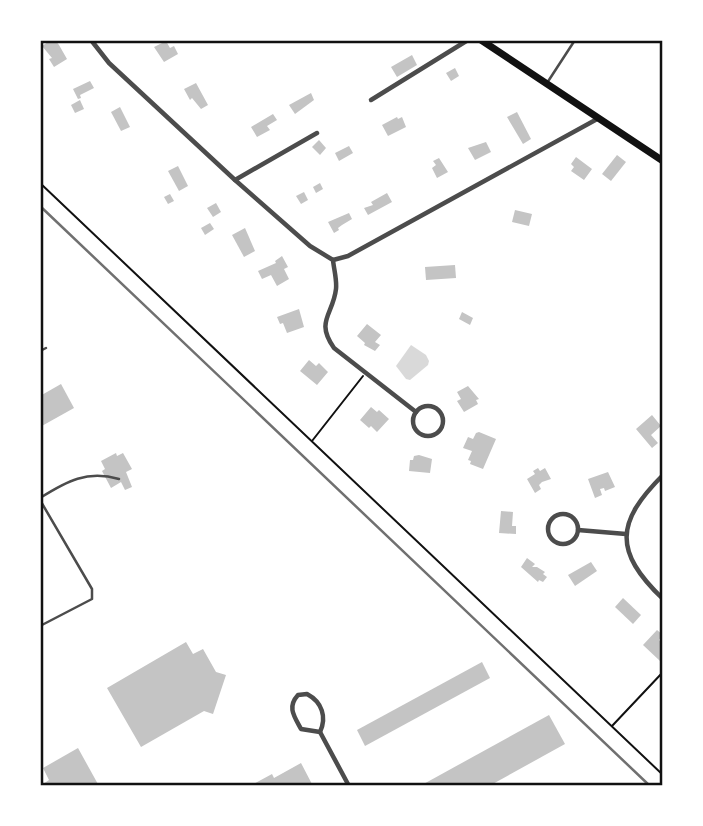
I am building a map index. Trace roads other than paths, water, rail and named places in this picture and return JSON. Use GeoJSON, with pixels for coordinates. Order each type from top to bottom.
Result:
{"type":"FeatureCollection","features":[{"type":"Feature","properties":{"kind":"main road"},"geometry":{"type":"LineString","coordinates":[[481,40],[663,161]]}},
{"type":"Feature","properties":{"kind":"street"},"geometry":{"type":"LineString","coordinates":[[90,40],[109,63],[235,180],[310,246],[333,260],[348,256],[599,117]]}},
{"type":"Feature","properties":{"kind":"street"},"geometry":{"type":"LineString","coordinates":[[371,100],[468,40]]}},
{"type":"Feature","properties":{"kind":"street"},"geometry":{"type":"LineString","coordinates":[[235,180],[317,133]]}},
{"type":"Feature","properties":{"kind":"street"},"geometry":{"type":"LineString","coordinates":[[333,260],[337,286],[325,321],[328,339],[334,348],[416,412]]}},
{"type":"Feature","properties":{"kind":"street"},"geometry":{"type":"LineString","coordinates":[[428,406],[436,409],[442,421],[440,430],[431,435],[421,434],[413,422],[416,412],[428,406]]}},
{"type":"Feature","properties":{"kind":"street"},"geometry":{"type":"LineString","coordinates":[[663,475],[630,514],[626,534],[632,562],[663,599]]}},
{"type":"Feature","properties":{"kind":"street"},"geometry":{"type":"LineString","coordinates":[[567,515],[575,520],[578,530],[574,539],[562,544],[550,536],[548,527],[553,518],[567,515]]}},
{"type":"Feature","properties":{"kind":"street"},"geometry":{"type":"LineString","coordinates":[[578,530],[626,534]]}},
{"type":"Feature","properties":{"kind":"street"},"geometry":{"type":"LineString","coordinates":[[307,694],[316,699],[325,723],[320,732],[301,729],[291,710],[293,700],[298,695],[307,694]]}},
{"type":"Feature","properties":{"kind":"street"},"geometry":{"type":"LineString","coordinates":[[320,732],[349,786]]}},
{"type":"Feature","properties":{"kind":"lane"},"geometry":{"type":"LineString","coordinates":[[547,83],[575,40]]}},
{"type":"Feature","properties":{"kind":"lane"},"geometry":{"type":"LineString","coordinates":[[40,351],[46,348]]}},
{"type":"Feature","properties":{"kind":"lane"},"geometry":{"type":"LineString","coordinates":[[40,626],[92,599],[92,589],[40,499],[60,486],[80,478],[100,473],[119,479]]}},
{"type":"Feature","properties":{"kind":"railway"},"geometry":{"type":"LineString","coordinates":[[40,206],[650,786]]}}]}
